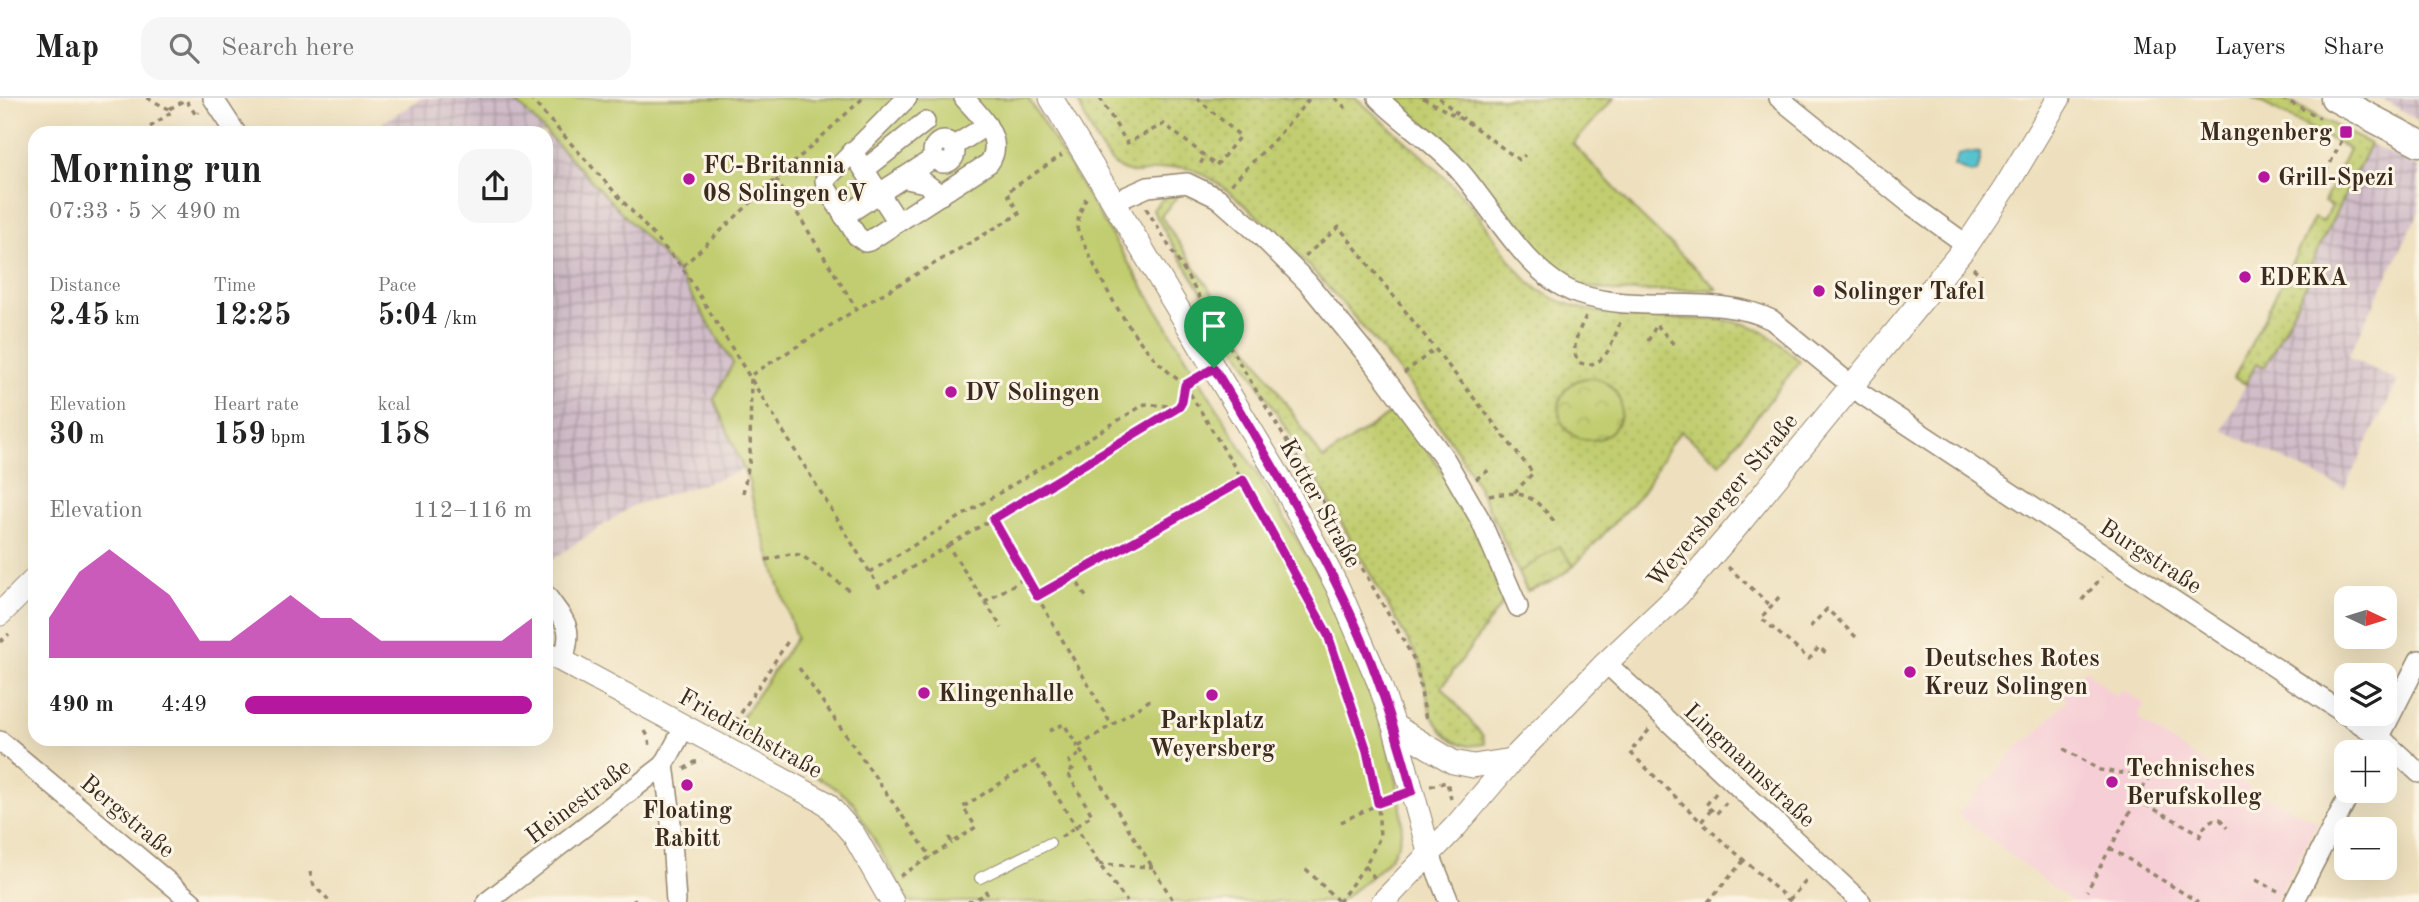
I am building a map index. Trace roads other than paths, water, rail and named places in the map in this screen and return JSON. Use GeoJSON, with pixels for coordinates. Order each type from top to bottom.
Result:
{"type":"FeatureCollection","features":[{"type":"Feature","properties":{"kind":"main road"},"geometry":{"type":"LineString","coordinates":[[2334,98],[2419,143]]}},
{"type":"Feature","properties":{"kind":"street"},"geometry":{"type":"LineString","coordinates":[[941,195],[925,183],[933,159],[925,122],[908,98],[825,180],[827,189],[844,216],[860,240],[865,242],[941,195],[993,159],[995,148],[987,125],[964,98]]}},
{"type":"Feature","properties":{"kind":"street","name":"Kotter Straße"},"geometry":{"type":"LineString","coordinates":[[1051,98],[1281,480],[1338,587],[1365,648],[1394,726],[1429,852]]}},
{"type":"Feature","properties":{"kind":"street","name":"Burgstraße"},"geometry":{"type":"LineString","coordinates":[[1378,98],[1457,168],[1528,260],[1545,276],[1577,293],[1593,298],[1628,303],[1723,307],[1756,312],[1772,320],[1851,386],[2369,740]]}},
{"type":"Feature","properties":{"kind":"street"},"geometry":{"type":"LineString","coordinates":[[1779,98],[1913,206],[1967,245]]}},
{"type":"Feature","properties":{"kind":"street","name":"Weyersberger Straße"},"geometry":{"type":"LineString","coordinates":[[1383,902],[1456,826],[1512,760],[1606,663],[1677,596],[1967,245],[2006,188],[2059,98]]}},
{"type":"Feature","properties":{"kind":"street"},"geometry":{"type":"LineString","coordinates":[[214,99],[231,126]]}},
{"type":"Feature","properties":{"kind":"street"},"geometry":{"type":"LineString","coordinates":[[864,170],[925,122]]}},
{"type":"Feature","properties":{"kind":"street"},"geometry":{"type":"LineString","coordinates":[[844,216],[987,125]]}},
{"type":"Feature","properties":{"kind":"street"},"geometry":{"type":"LineString","coordinates":[[852,151],[898,222]]}},
{"type":"Feature","properties":{"kind":"street"},"geometry":{"type":"LineString","coordinates":[[885,153],[895,165],[933,159],[961,181]]}},
{"type":"Feature","properties":{"kind":"street"},"geometry":{"type":"LineString","coordinates":[[1114,202],[1148,187],[1188,183],[1218,198],[1291,267],[1315,292],[1433,441],[1471,503],[1503,568],[1518,607]]}},
{"type":"Feature","properties":{"kind":"street"},"geometry":{"type":"LineString","coordinates":[[0,614],[28,586]]}},
{"type":"Feature","properties":{"kind":"street"},"geometry":{"type":"LineString","coordinates":[[553,605],[570,633],[554,657]]}},
{"type":"Feature","properties":{"kind":"street","name":"Friedrichstraße"},"geometry":{"type":"LineString","coordinates":[[554,657],[685,726],[715,753],[826,803],[854,835],[892,902]]}},
{"type":"Feature","properties":{"kind":"street"},"geometry":{"type":"LineString","coordinates":[[2379,740],[2419,660]]}},
{"type":"Feature","properties":{"kind":"street","name":"Lingmannstraße"},"geometry":{"type":"LineString","coordinates":[[1606,663],[1861,902]]}},
{"type":"Feature","properties":{"kind":"street","name":"Heinestraße"},"geometry":{"type":"LineString","coordinates":[[487,902],[664,765],[685,726]]}},
{"type":"Feature","properties":{"kind":"street"},"geometry":{"type":"LineString","coordinates":[[1394,726],[1453,762],[1473,766],[1512,760]]}},
{"type":"Feature","properties":{"kind":"street","name":"Bergstraße"},"geometry":{"type":"LineString","coordinates":[[0,741],[192,902]]}},
{"type":"Feature","properties":{"kind":"street","name":"Burgstraße"},"geometry":{"type":"LineString","coordinates":[[2397,759],[2419,773]]}},
{"type":"Feature","properties":{"kind":"street"},"geometry":{"type":"LineString","coordinates":[[664,765],[670,808],[676,902]]}},
{"type":"Feature","properties":{"kind":"street"},"geometry":{"type":"LineString","coordinates":[[2295,901],[2345,803]]}},
{"type":"Feature","properties":{"kind":"street"},"geometry":{"type":"LineString","coordinates":[[1429,852],[1449,902]]}},
{"type":"Feature","properties":{"kind":"lane"},"geometry":{"type":"LineString","coordinates":[[980,878],[1050,844]]}},
{"type":"Feature","properties":{"kind":"water"},"geometry":{"type":"Polygon","coordinates":[[[1967,152],[1980,153],[1977,172],[1971,173],[1954,166],[1958,155],[1967,152]]]}},
{"type":"Feature","properties":{"kind":"place","name":"Mangenberg"},"geometry":{"type":"Point","coordinates":[2346,132]}},
{"type":"Feature","properties":{"kind":"place","name":"Grill-Spezi"},"geometry":{"type":"Point","coordinates":[2264,177]}},
{"type":"Feature","properties":{"kind":"place","name":"FC-Britannia 08 Solingen eV"},"geometry":{"type":"Point","coordinates":[689,179]}},
{"type":"Feature","properties":{"kind":"place","name":"EDEKA"},"geometry":{"type":"Point","coordinates":[2245,277]}},
{"type":"Feature","properties":{"kind":"place","name":"Solinger Tafel"},"geometry":{"type":"Point","coordinates":[1819,291]}},
{"type":"Feature","properties":{"kind":"place","name":"DV Solingen"},"geometry":{"type":"Point","coordinates":[951,392]}},
{"type":"Feature","properties":{"kind":"place","name":"Deutsches Rotes Kreuz Solingen"},"geometry":{"type":"Point","coordinates":[1910,672]}},
{"type":"Feature","properties":{"kind":"place","name":"Klingenhalle"},"geometry":{"type":"Point","coordinates":[924,693]}},
{"type":"Feature","properties":{"kind":"place","name":"Parkplatz Weyersberg"},"geometry":{"type":"Point","coordinates":[1212,695]}},
{"type":"Feature","properties":{"kind":"place","name":"Technisches Berufskolleg"},"geometry":{"type":"Point","coordinates":[2112,782]}},
{"type":"Feature","properties":{"kind":"place","name":"Floating Rabitt"},"geometry":{"type":"Point","coordinates":[687,785]}}]}
